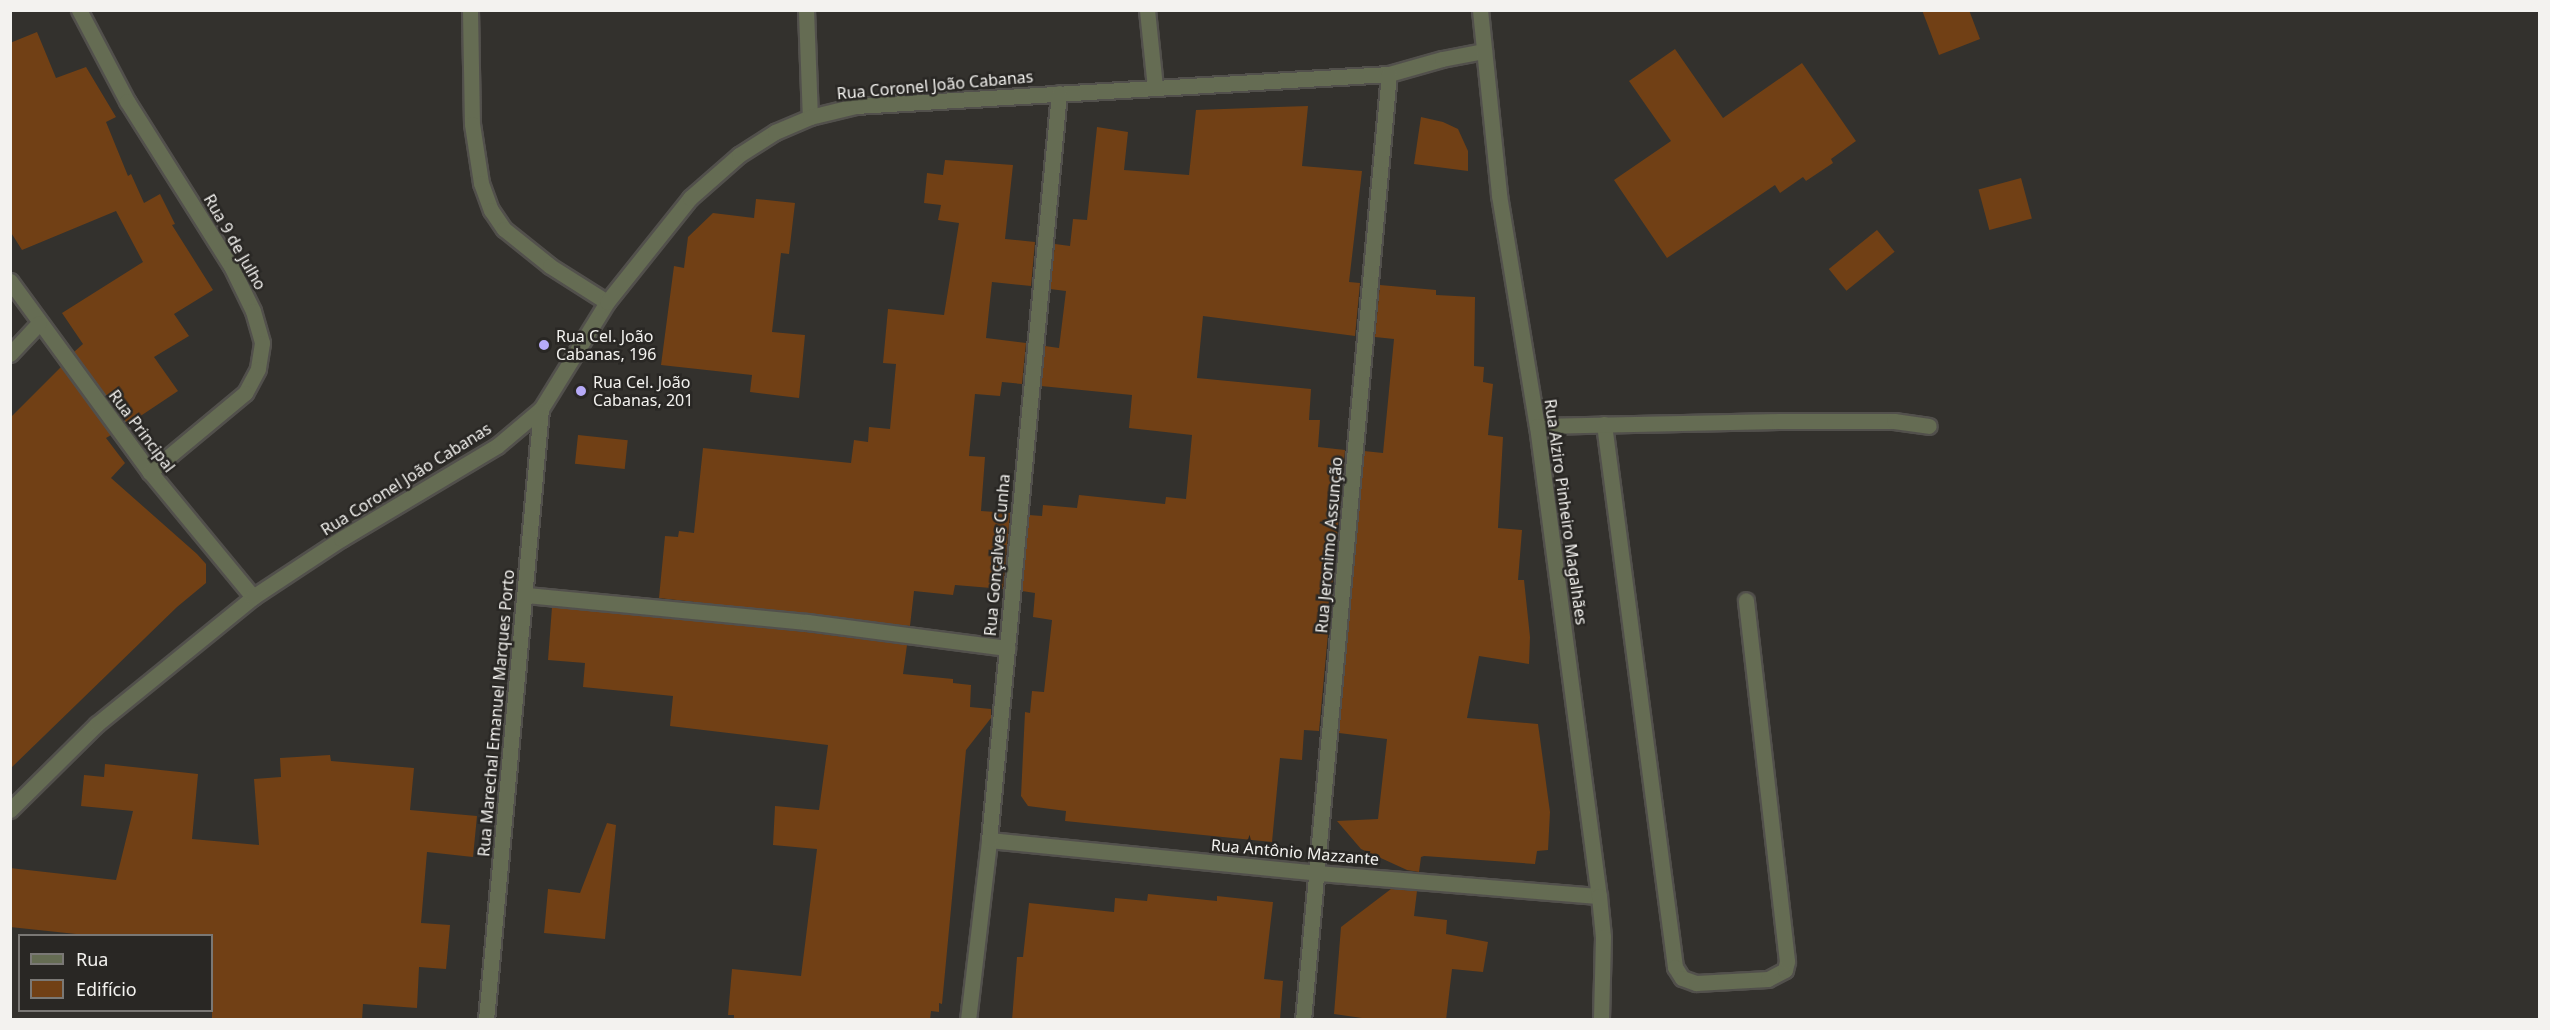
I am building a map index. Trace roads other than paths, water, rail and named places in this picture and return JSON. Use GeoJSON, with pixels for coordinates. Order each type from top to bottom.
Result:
{"type":"FeatureCollection","features":[{"type":"Feature","properties":{"kind":"street","name":"Rua 9 de Julho"},"geometry":{"type":"LineString","coordinates":[[79,10],[127,101],[231,266],[253,311],[262,343],[258,369],[245,393],[150,472]]}},
{"type":"Feature","properties":{"kind":"street"},"geometry":{"type":"LineString","coordinates":[[470,10],[472,124],[482,183],[491,210],[504,229],[550,266],[607,302]]}},
{"type":"Feature","properties":{"kind":"street"},"geometry":{"type":"LineString","coordinates":[[806,10],[810,117]]}},
{"type":"Feature","properties":{"kind":"street"},"geometry":{"type":"LineString","coordinates":[[1147,10],[1155,87]]}},
{"type":"Feature","properties":{"kind":"street","name":"Rua Alziro Pinheiro Magalhães"},"geometry":{"type":"LineString","coordinates":[[1480,10],[1499,195],[1537,426],[1599,896],[1603,937],[1601,1020]]}},
{"type":"Feature","properties":{"kind":"street","name":"Rua Coronel João Cabanas"},"geometry":{"type":"LineString","coordinates":[[10,810],[97,724],[253,597],[341,539],[496,446],[541,410],[607,302],[690,198],[740,155],[775,132],[810,117],[855,106],[1389,74],[1442,59],[1484,51]]}},
{"type":"Feature","properties":{"kind":"street","name":"Rua Jeronimo Assunção"},"geometry":{"type":"LineString","coordinates":[[1303,1020],[1389,74]]}},
{"type":"Feature","properties":{"kind":"street","name":"Rua Gonçalves Cunha"},"geometry":{"type":"LineString","coordinates":[[968,1020],[989,840],[1059,93]]}},
{"type":"Feature","properties":{"kind":"street","name":"Rua Principal"},"geometry":{"type":"LineString","coordinates":[[10,281],[150,472],[253,597]]}},
{"type":"Feature","properties":{"kind":"street"},"geometry":{"type":"LineString","coordinates":[[10,354],[39,323]]}},
{"type":"Feature","properties":{"kind":"street","name":"Rua Marechal Emanuel Marques Porto"},"geometry":{"type":"LineString","coordinates":[[486,1020],[541,410]]}},
{"type":"Feature","properties":{"kind":"street"},"geometry":{"type":"LineString","coordinates":[[1537,426],[1894,421],[1929,426]]}},
{"type":"Feature","properties":{"kind":"street"},"geometry":{"type":"LineString","coordinates":[[1604,424],[1675,967],[1682,978],[1696,983],[1768,980],[1785,970],[1787,961],[1746,600]]}},
{"type":"Feature","properties":{"kind":"street"},"geometry":{"type":"LineString","coordinates":[[526,595],[807,622],[1007,648]]}},
{"type":"Feature","properties":{"kind":"street","name":"Rua Antônio Mazzante"},"geometry":{"type":"LineString","coordinates":[[989,840],[1318,873],[1599,896]]}},
{"type":"Feature","properties":{"kind":"place","name":"Rua Cel. João Cabanas, 196"},"geometry":{"type":"Point","coordinates":[544,345]}},
{"type":"Feature","properties":{"kind":"place","name":"Rua Cel. João Cabanas, 201"},"geometry":{"type":"Point","coordinates":[581,391]}}]}
